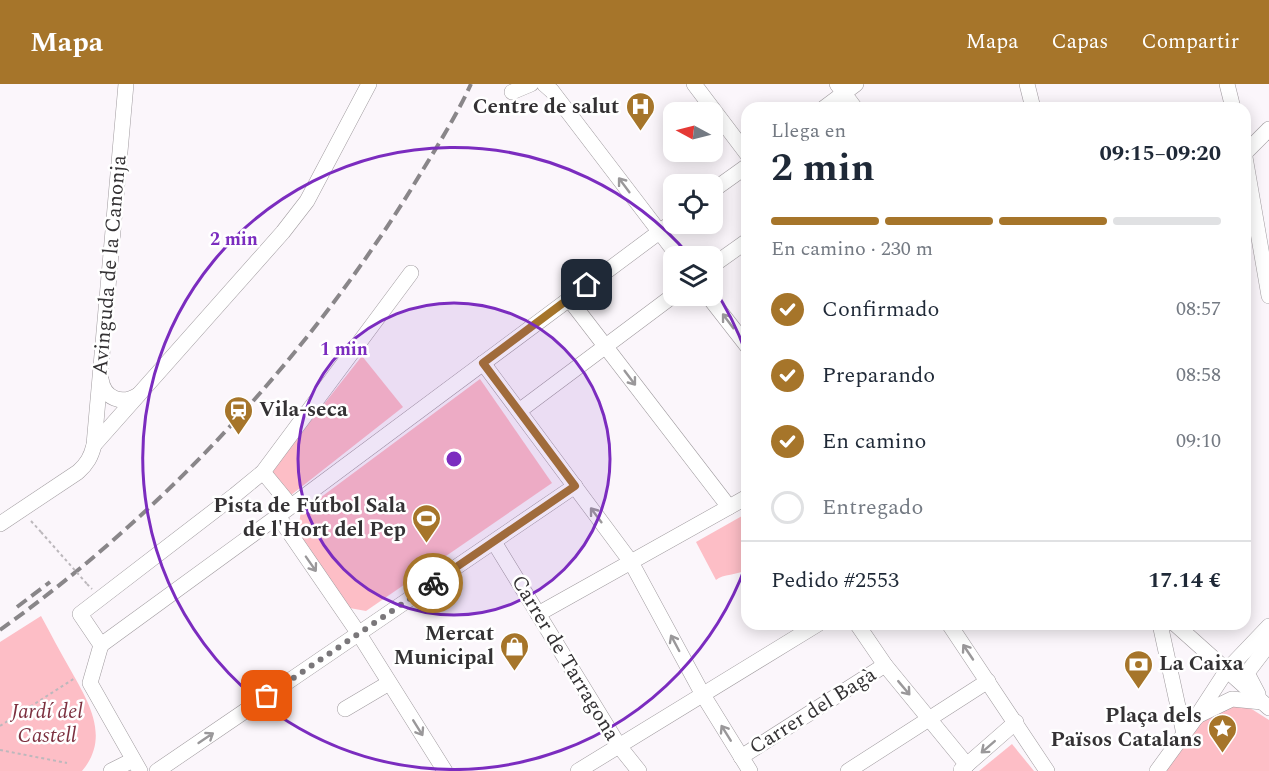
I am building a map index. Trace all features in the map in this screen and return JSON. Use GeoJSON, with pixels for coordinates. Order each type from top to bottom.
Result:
{"type":"FeatureCollection","features":[{"type":"Feature","properties":{"kind":"street","name":"Avinguda de la Canonja"},"geometry":{"type":"LineString","coordinates":[[94,445],[126,84]]}},
{"type":"Feature","properties":{"kind":"street"},"geometry":{"type":"LineString","coordinates":[[1,520],[86,466],[94,445],[283,232],[307,201],[369,84]]}},
{"type":"Feature","properties":{"kind":"street"},"geometry":{"type":"LineString","coordinates":[[512,92],[531,84]]}},
{"type":"Feature","properties":{"kind":"street"},"geometry":{"type":"LineString","coordinates":[[694,84],[741,146]]}},
{"type":"Feature","properties":{"kind":"street"},"geometry":{"type":"LineString","coordinates":[[1027,84],[1032,102]]}},
{"type":"Feature","properties":{"kind":"street"},"geometry":{"type":"LineString","coordinates":[[1227,84],[1232,102]]}},
{"type":"Feature","properties":{"kind":"street"},"geometry":{"type":"LineString","coordinates":[[550,86],[670,246]]}},
{"type":"Feature","properties":{"kind":"street"},"geometry":{"type":"LineString","coordinates":[[830,102],[846,87],[852,102]]}},
{"type":"Feature","properties":{"kind":"street"},"geometry":{"type":"LineString","coordinates":[[1251,148],[1269,129]]}},
{"type":"Feature","properties":{"kind":"street"},"geometry":{"type":"LineString","coordinates":[[723,183],[741,170]]}},
{"type":"Feature","properties":{"kind":"street"},"geometry":{"type":"LineString","coordinates":[[1251,190],[1269,296]]}},
{"type":"Feature","properties":{"kind":"street"},"geometry":{"type":"LineString","coordinates":[[111,771],[136,765],[90,683],[100,645],[278,516],[663,228]]}},
{"type":"Feature","properties":{"kind":"street"},"geometry":{"type":"LineString","coordinates":[[723,258],[741,244]]}},
{"type":"Feature","properties":{"kind":"street"},"geometry":{"type":"LineString","coordinates":[[100,645],[80,614],[263,472],[411,273]]}},
{"type":"Feature","properties":{"kind":"street"},"geometry":{"type":"LineString","coordinates":[[569,298],[729,507]]}},
{"type":"Feature","properties":{"kind":"street"},"geometry":{"type":"LineString","coordinates":[[519,411],[663,304]]}},
{"type":"Feature","properties":{"kind":"street"},"geometry":{"type":"LineString","coordinates":[[716,306],[741,338]]}},
{"type":"Feature","properties":{"kind":"street"},"geometry":{"type":"LineString","coordinates":[[483,363],[631,562],[703,695],[750,771]]}},
{"type":"Feature","properties":{"kind":"street"},"geometry":{"type":"LineString","coordinates":[[100,377],[104,390],[115,399],[129,400],[143,391]]}},
{"type":"Feature","properties":{"kind":"street"},"geometry":{"type":"LineString","coordinates":[[263,472],[291,506]]}},
{"type":"Feature","properties":{"kind":"street"},"geometry":{"type":"LineString","coordinates":[[157,771],[575,486]]}},
{"type":"Feature","properties":{"kind":"street"},"geometry":{"type":"LineString","coordinates":[[538,614],[741,500]]}},
{"type":"Feature","properties":{"kind":"street"},"geometry":{"type":"LineString","coordinates":[[278,516],[358,634],[445,771]]}},
{"type":"Feature","properties":{"kind":"street","name":"Carrer de Tarragona"},"geometry":{"type":"LineString","coordinates":[[494,542],[619,746],[639,771]]}},
{"type":"Feature","properties":{"kind":"street"},"geometry":{"type":"LineString","coordinates":[[1157,771],[1227,670],[1269,626]]}},
{"type":"Feature","properties":{"kind":"street"},"geometry":{"type":"LineString","coordinates":[[578,771],[808,630]]}},
{"type":"Feature","properties":{"kind":"street"},"geometry":{"type":"LineString","coordinates":[[861,630],[963,768],[1016,722]]}},
{"type":"Feature","properties":{"kind":"street"},"geometry":{"type":"LineString","coordinates":[[953,630],[1047,771]]}},
{"type":"Feature","properties":{"kind":"street"},"geometry":{"type":"LineString","coordinates":[[1161,630],[1184,734]]}},
{"type":"Feature","properties":{"kind":"street"},"geometry":{"type":"LineString","coordinates":[[1182,630],[1266,705]]}},
{"type":"Feature","properties":{"kind":"street"},"geometry":{"type":"LineString","coordinates":[[1266,705],[1247,673],[1269,644]]}},
{"type":"Feature","properties":{"kind":"street","name":"Carrer del Bagà"},"geometry":{"type":"LineString","coordinates":[[741,757],[885,665]]}},
{"type":"Feature","properties":{"kind":"street"},"geometry":{"type":"LineString","coordinates":[[848,771],[988,681]]}},
{"type":"Feature","properties":{"kind":"street"},"geometry":{"type":"LineString","coordinates":[[345,709],[389,683]]}},
{"type":"Feature","properties":{"kind":"street"},"geometry":{"type":"LineString","coordinates":[[1197,716],[1232,699],[1266,705]]}},
{"type":"Feature","properties":{"kind":"path"},"geometry":{"type":"LineString","coordinates":[[41,532],[87,584]]}},
{"type":"Feature","properties":{"kind":"path"},"geometry":{"type":"LineString","coordinates":[[0,726],[75,678]]}},
{"type":"Feature","properties":{"kind":"path"},"geometry":{"type":"LineString","coordinates":[[0,750],[67,763]]}},
{"type":"Feature","properties":{"kind":"green space"},"geometry":{"type":"Polygon","coordinates":[[[362,356],[403,407],[286,499],[267,476],[362,356]]]}},
{"type":"Feature","properties":{"kind":"green space"},"geometry":{"type":"Polygon","coordinates":[[[480,379],[552,483],[366,611],[344,607],[297,534],[301,512],[480,379]]]}},
{"type":"Feature","properties":{"kind":"green space"},"geometry":{"type":"Polygon","coordinates":[[[741,517],[741,572],[716,580],[696,542],[741,517]]]}},
{"type":"Feature","properties":{"kind":"green space","name":"Jardí del Castell"},"geometry":{"type":"Polygon","coordinates":[[[41,616],[89,706],[96,732],[95,745],[91,758],[82,771],[0,771],[0,642],[41,616]]]}},
{"type":"Feature","properties":{"kind":"green space","name":"Plaça dels Països Catalans"},"geometry":{"type":"Polygon","coordinates":[[[1232,705],[1250,708],[1269,720],[1269,771],[1163,771],[1205,718],[1232,705]]]}},
{"type":"Feature","properties":{"kind":"green space"},"geometry":{"type":"Polygon","coordinates":[[[1012,744],[1034,771],[979,771],[1012,744]]]}},
{"type":"Feature","properties":{"kind":"railway"},"geometry":{"type":"LineString","coordinates":[[0,630],[60,585],[118,536],[173,485],[277,374],[369,254],[434,152],[471,84]]}},
{"type":"Feature","properties":{"kind":"railway"},"geometry":{"type":"LineString","coordinates":[[17,607],[50,582]]}},
{"type":"Feature","properties":{"kind":"way so far"},"geometry":{"type":"LineString","coordinates":[[267,696],[433,583]]}},
{"type":"Feature","properties":{"kind":"place","name":"Centre de salut"},"geometry":{"type":"Point","coordinates":[640,132]}},
{"type":"Feature","properties":{"kind":"place","name":"Vila-seca"},"geometry":{"type":"Point","coordinates":[238,436]}},
{"type":"Feature","properties":{"kind":"place","name":"Pista de Fútbol Sala de l'Hort del Pep"},"geometry":{"type":"Point","coordinates":[427,544]}},
{"type":"Feature","properties":{"kind":"place","name":"Mercat Municipal"},"geometry":{"type":"Point","coordinates":[515,672]}},
{"type":"Feature","properties":{"kind":"place","name":"La Caixa"},"geometry":{"type":"Point","coordinates":[1138,690]}},
{"type":"Feature","properties":{"kind":"place","name":"Plaça dels Països Catalans"},"geometry":{"type":"Point","coordinates":[1223,754]}},
{"type":"Feature","properties":{"kind":"route"},"geometry":{"type":"LineString","coordinates":[[433,583],[575,486],[483,363],[587,285]]}}]}
